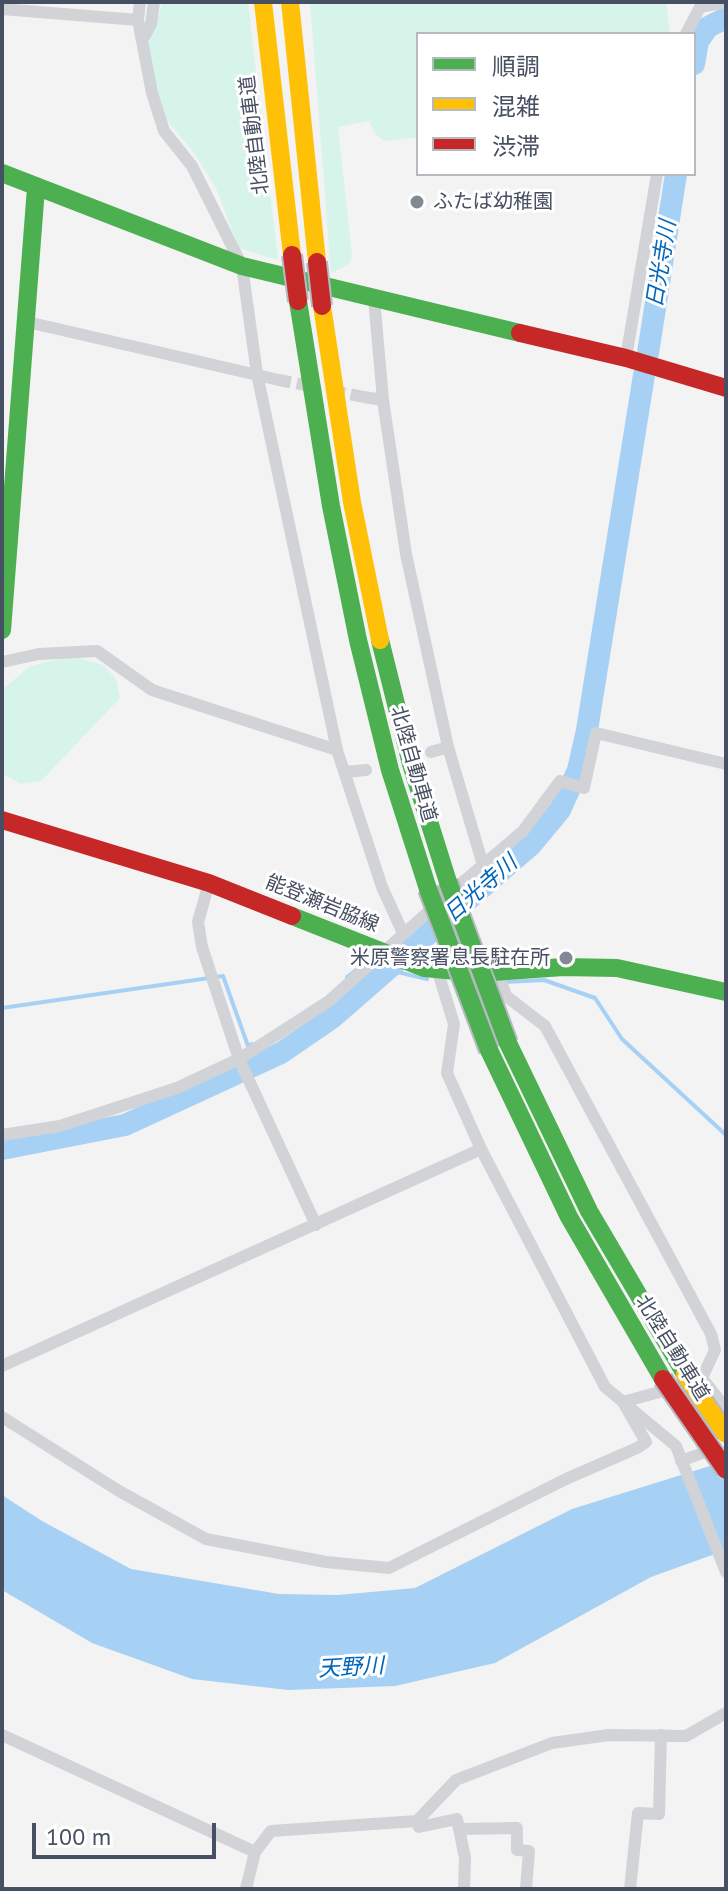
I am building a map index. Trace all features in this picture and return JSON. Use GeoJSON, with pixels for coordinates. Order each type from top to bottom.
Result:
{"type":"FeatureCollection","features":[{"type":"Feature","properties":{"kind":"main road","name":"北陸自動車道"},"geometry":{"type":"LineString","coordinates":[[263,2],[298,301],[331,506],[355,625],[390,770],[428,889],[489,1050],[569,1217],[663,1379],[726,1470]]}},
{"type":"Feature","properties":{"kind":"main road","name":"北陸自動車道"},"geometry":{"type":"LineString","coordinates":[[290,2],[322,306],[352,502],[376,623],[411,764],[448,882],[508,1043],[589,1211],[694,1376],[726,1434]]}},
{"type":"Feature","properties":{"kind":"main road"},"geometry":{"type":"LineString","coordinates":[[2,173],[242,266],[626,358],[726,388]]}},
{"type":"Feature","properties":{"kind":"main road"},"geometry":{"type":"LineString","coordinates":[[2,630],[23,321],[36,188]]}},
{"type":"Feature","properties":{"kind":"main road","name":"能登瀬岩脇線"},"geometry":{"type":"LineString","coordinates":[[2,820],[209,883],[438,972],[617,968],[726,992]]}},
{"type":"Feature","properties":{"kind":"street"},"geometry":{"type":"LineString","coordinates":[[140,2],[138,20],[164,131],[192,166],[242,266],[257,374],[337,750],[382,887],[403,933]]}},
{"type":"Feature","properties":{"kind":"street"},"geometry":{"type":"LineString","coordinates":[[142,41],[151,24],[154,2]]}},
{"type":"Feature","properties":{"kind":"street"},"geometry":{"type":"LineString","coordinates":[[687,32],[700,7],[726,2]]}},
{"type":"Feature","properties":{"kind":"street"},"geometry":{"type":"LineString","coordinates":[[2,9],[138,20]]}},
{"type":"Feature","properties":{"kind":"street"},"geometry":{"type":"LineString","coordinates":[[626,358],[657,176]]}},
{"type":"Feature","properties":{"kind":"street"},"geometry":{"type":"LineString","coordinates":[[374,298],[383,400],[406,554],[448,747],[483,865]]}},
{"type":"Feature","properties":{"kind":"street"},"geometry":{"type":"LineString","coordinates":[[23,321],[279,380]]}},
{"type":"Feature","properties":{"kind":"street"},"geometry":{"type":"LineString","coordinates":[[364,397],[383,400]]}},
{"type":"Feature","properties":{"kind":"street"},"geometry":{"type":"LineString","coordinates":[[2,662],[39,654],[97,651],[152,690],[337,750]]}},
{"type":"Feature","properties":{"kind":"street"},"geometry":{"type":"LineString","coordinates":[[2,1135],[75,1122],[177,1088],[239,1059],[329,1001],[523,831],[560,781],[584,788],[596,733],[726,764]]}},
{"type":"Feature","properties":{"kind":"street"},"geometry":{"type":"LineString","coordinates":[[431,752],[448,747]]}},
{"type":"Feature","properties":{"kind":"street"},"geometry":{"type":"LineString","coordinates":[[345,772],[366,770]]}},
{"type":"Feature","properties":{"kind":"street"},"geometry":{"type":"LineString","coordinates":[[209,883],[198,922],[202,947],[239,1059],[316,1225]]}},
{"type":"Feature","properties":{"kind":"street"},"geometry":{"type":"LineString","coordinates":[[438,972],[454,1024],[447,1073],[481,1149],[605,1387],[676,1446],[726,1572]]}},
{"type":"Feature","properties":{"kind":"street"},"geometry":{"type":"LineString","coordinates":[[498,972],[506,996],[545,1026],[711,1334],[715,1350],[694,1376],[623,1402]]}},
{"type":"Feature","properties":{"kind":"street"},"geometry":{"type":"LineString","coordinates":[[2,1366],[481,1149]]}},
{"type":"Feature","properties":{"kind":"street"},"geometry":{"type":"LineString","coordinates":[[694,1376],[726,1409]]}},
{"type":"Feature","properties":{"kind":"street"},"geometry":{"type":"LineString","coordinates":[[2,1417],[119,1491],[206,1539],[326,1562],[389,1568],[646,1442],[623,1402]]}},
{"type":"Feature","properties":{"kind":"street"},"geometry":{"type":"LineString","coordinates":[[681,1461],[726,1445]]}},
{"type":"Feature","properties":{"kind":"street"},"geometry":{"type":"LineString","coordinates":[[246,1889],[255,1852],[271,1831],[417,1821],[456,1780],[552,1743],[609,1735],[686,1736],[726,1713]]}},
{"type":"Feature","properties":{"kind":"street"},"geometry":{"type":"LineString","coordinates":[[2,1735],[255,1852]]}},
{"type":"Feature","properties":{"kind":"street"},"geometry":{"type":"LineString","coordinates":[[630,1889],[638,1813],[659,1814],[661,1735]]}},
{"type":"Feature","properties":{"kind":"street"},"geometry":{"type":"LineString","coordinates":[[417,1821],[419,1827],[457,1819],[465,1858],[464,1889]]}},
{"type":"Feature","properties":{"kind":"street"},"geometry":{"type":"LineString","coordinates":[[461,1829],[517,1828],[517,1850],[529,1851],[526,1889]]}},
{"type":"Feature","properties":{"kind":"green space"},"geometry":{"type":"Polygon","coordinates":[[[163,2],[248,2],[278,260],[239,248],[216,188],[193,151],[163,116],[147,49],[163,2]]]}},
{"type":"Feature","properties":{"kind":"green space"},"geometry":{"type":"Polygon","coordinates":[[[310,2],[666,2],[670,32],[416,32],[416,137],[384,141],[376,135],[369,121],[338,127],[352,256],[348,265],[331,273],[310,2]]]}},
{"type":"Feature","properties":{"kind":"green space"},"geometry":{"type":"Polygon","coordinates":[[[72,656],[103,665],[116,679],[120,698],[41,781],[20,784],[2,773],[2,690],[30,666],[72,656]]]}},
{"type":"Feature","properties":{"kind":"water","name":"天野川"},"geometry":{"type":"Polygon","coordinates":[[[726,1461],[726,1550],[651,1577],[495,1663],[395,1686],[288,1690],[192,1679],[92,1643],[2,1590],[2,1495],[42,1521],[131,1569],[279,1594],[338,1595],[415,1588],[572,1509],[726,1461]]]}},
{"type":"Feature","properties":{"kind":"waterway","name":"日光寺川"},"geometry":{"type":"LineString","coordinates":[[696,52],[698,41],[708,27],[726,18]]}},
{"type":"Feature","properties":{"kind":"waterway","name":"日光寺川"},"geometry":{"type":"LineString","coordinates":[[648,353],[676,176]]}},
{"type":"Feature","properties":{"kind":"waterway","name":"日光寺川"},"geometry":{"type":"LineString","coordinates":[[2,1149],[125,1125],[281,1053],[332,1018],[531,845],[560,810],[578,770],[644,375]]}},
{"type":"Feature","properties":{"kind":"waterway"},"geometry":{"type":"LineString","coordinates":[[347,977],[364,964]]}},
{"type":"Feature","properties":{"kind":"waterway"},"geometry":{"type":"LineString","coordinates":[[372,966],[427,979]]}},
{"type":"Feature","properties":{"kind":"waterway"},"geometry":{"type":"LineString","coordinates":[[2,1008],[223,976],[248,1046],[252,1044]]}},
{"type":"Feature","properties":{"kind":"waterway"},"geometry":{"type":"LineString","coordinates":[[505,982],[544,980],[595,998],[622,1039],[726,1135]]}},
{"type":"Feature","properties":{"kind":"tunnel"},"geometry":{"type":"LineString","coordinates":[[279,380],[315,387]]}},
{"type":"Feature","properties":{"kind":"tunnel"},"geometry":{"type":"LineString","coordinates":[[333,391],[364,397]]}},
{"type":"Feature","properties":{"kind":"traffic: fast"},"geometry":{"type":"LineString","coordinates":[[2,173],[242,266],[520,333]]}},
{"type":"Feature","properties":{"kind":"traffic: fast"},"geometry":{"type":"LineString","coordinates":[[2,630],[36,188]]}},
{"type":"Feature","properties":{"kind":"traffic: fast"},"geometry":{"type":"LineString","coordinates":[[298,301],[331,506],[358,640],[390,770],[428,889]]}},
{"type":"Feature","properties":{"kind":"traffic: fast"},"geometry":{"type":"LineString","coordinates":[[380,640],[411,764],[448,882]]}},
{"type":"Feature","properties":{"kind":"traffic: fast"},"geometry":{"type":"LineString","coordinates":[[448,882],[508,1043]]}},
{"type":"Feature","properties":{"kind":"traffic: fast"},"geometry":{"type":"LineString","coordinates":[[428,889],[489,1050]]}},
{"type":"Feature","properties":{"kind":"traffic: fast"},"geometry":{"type":"LineString","coordinates":[[292,916],[424,968],[479,973],[563,967],[617,968],[726,992]]}},
{"type":"Feature","properties":{"kind":"traffic: fast"},"geometry":{"type":"LineString","coordinates":[[508,1043],[589,1211],[685,1374]]}},
{"type":"Feature","properties":{"kind":"traffic: fast"},"geometry":{"type":"LineString","coordinates":[[489,1050],[569,1217],[663,1379]]}},
{"type":"Feature","properties":{"kind":"traffic: slow"},"geometry":{"type":"LineString","coordinates":[[263,2],[292,255]]}},
{"type":"Feature","properties":{"kind":"traffic: slow"},"geometry":{"type":"LineString","coordinates":[[290,2],[317,262]]}},
{"type":"Feature","properties":{"kind":"traffic: slow"},"geometry":{"type":"LineString","coordinates":[[322,306],[352,502],[380,640]]}},
{"type":"Feature","properties":{"kind":"traffic: slow"},"geometry":{"type":"LineString","coordinates":[[685,1374],[726,1434]]}},
{"type":"Feature","properties":{"kind":"traffic: jam"},"geometry":{"type":"LineString","coordinates":[[292,255],[298,301]]}},
{"type":"Feature","properties":{"kind":"traffic: jam"},"geometry":{"type":"LineString","coordinates":[[317,262],[322,306]]}},
{"type":"Feature","properties":{"kind":"traffic: jam"},"geometry":{"type":"LineString","coordinates":[[520,333],[626,358],[726,388]]}},
{"type":"Feature","properties":{"kind":"traffic: jam"},"geometry":{"type":"LineString","coordinates":[[2,820],[209,883],[292,916]]}},
{"type":"Feature","properties":{"kind":"traffic: jam"},"geometry":{"type":"LineString","coordinates":[[663,1379],[726,1470]]}},
{"type":"Feature","properties":{"kind":"place","name":"ふたば幼稚園"},"geometry":{"type":"Point","coordinates":[417,202]}},
{"type":"Feature","properties":{"kind":"place","name":"米原警察署息長駐在所"},"geometry":{"type":"Point","coordinates":[566,958]}}]}
